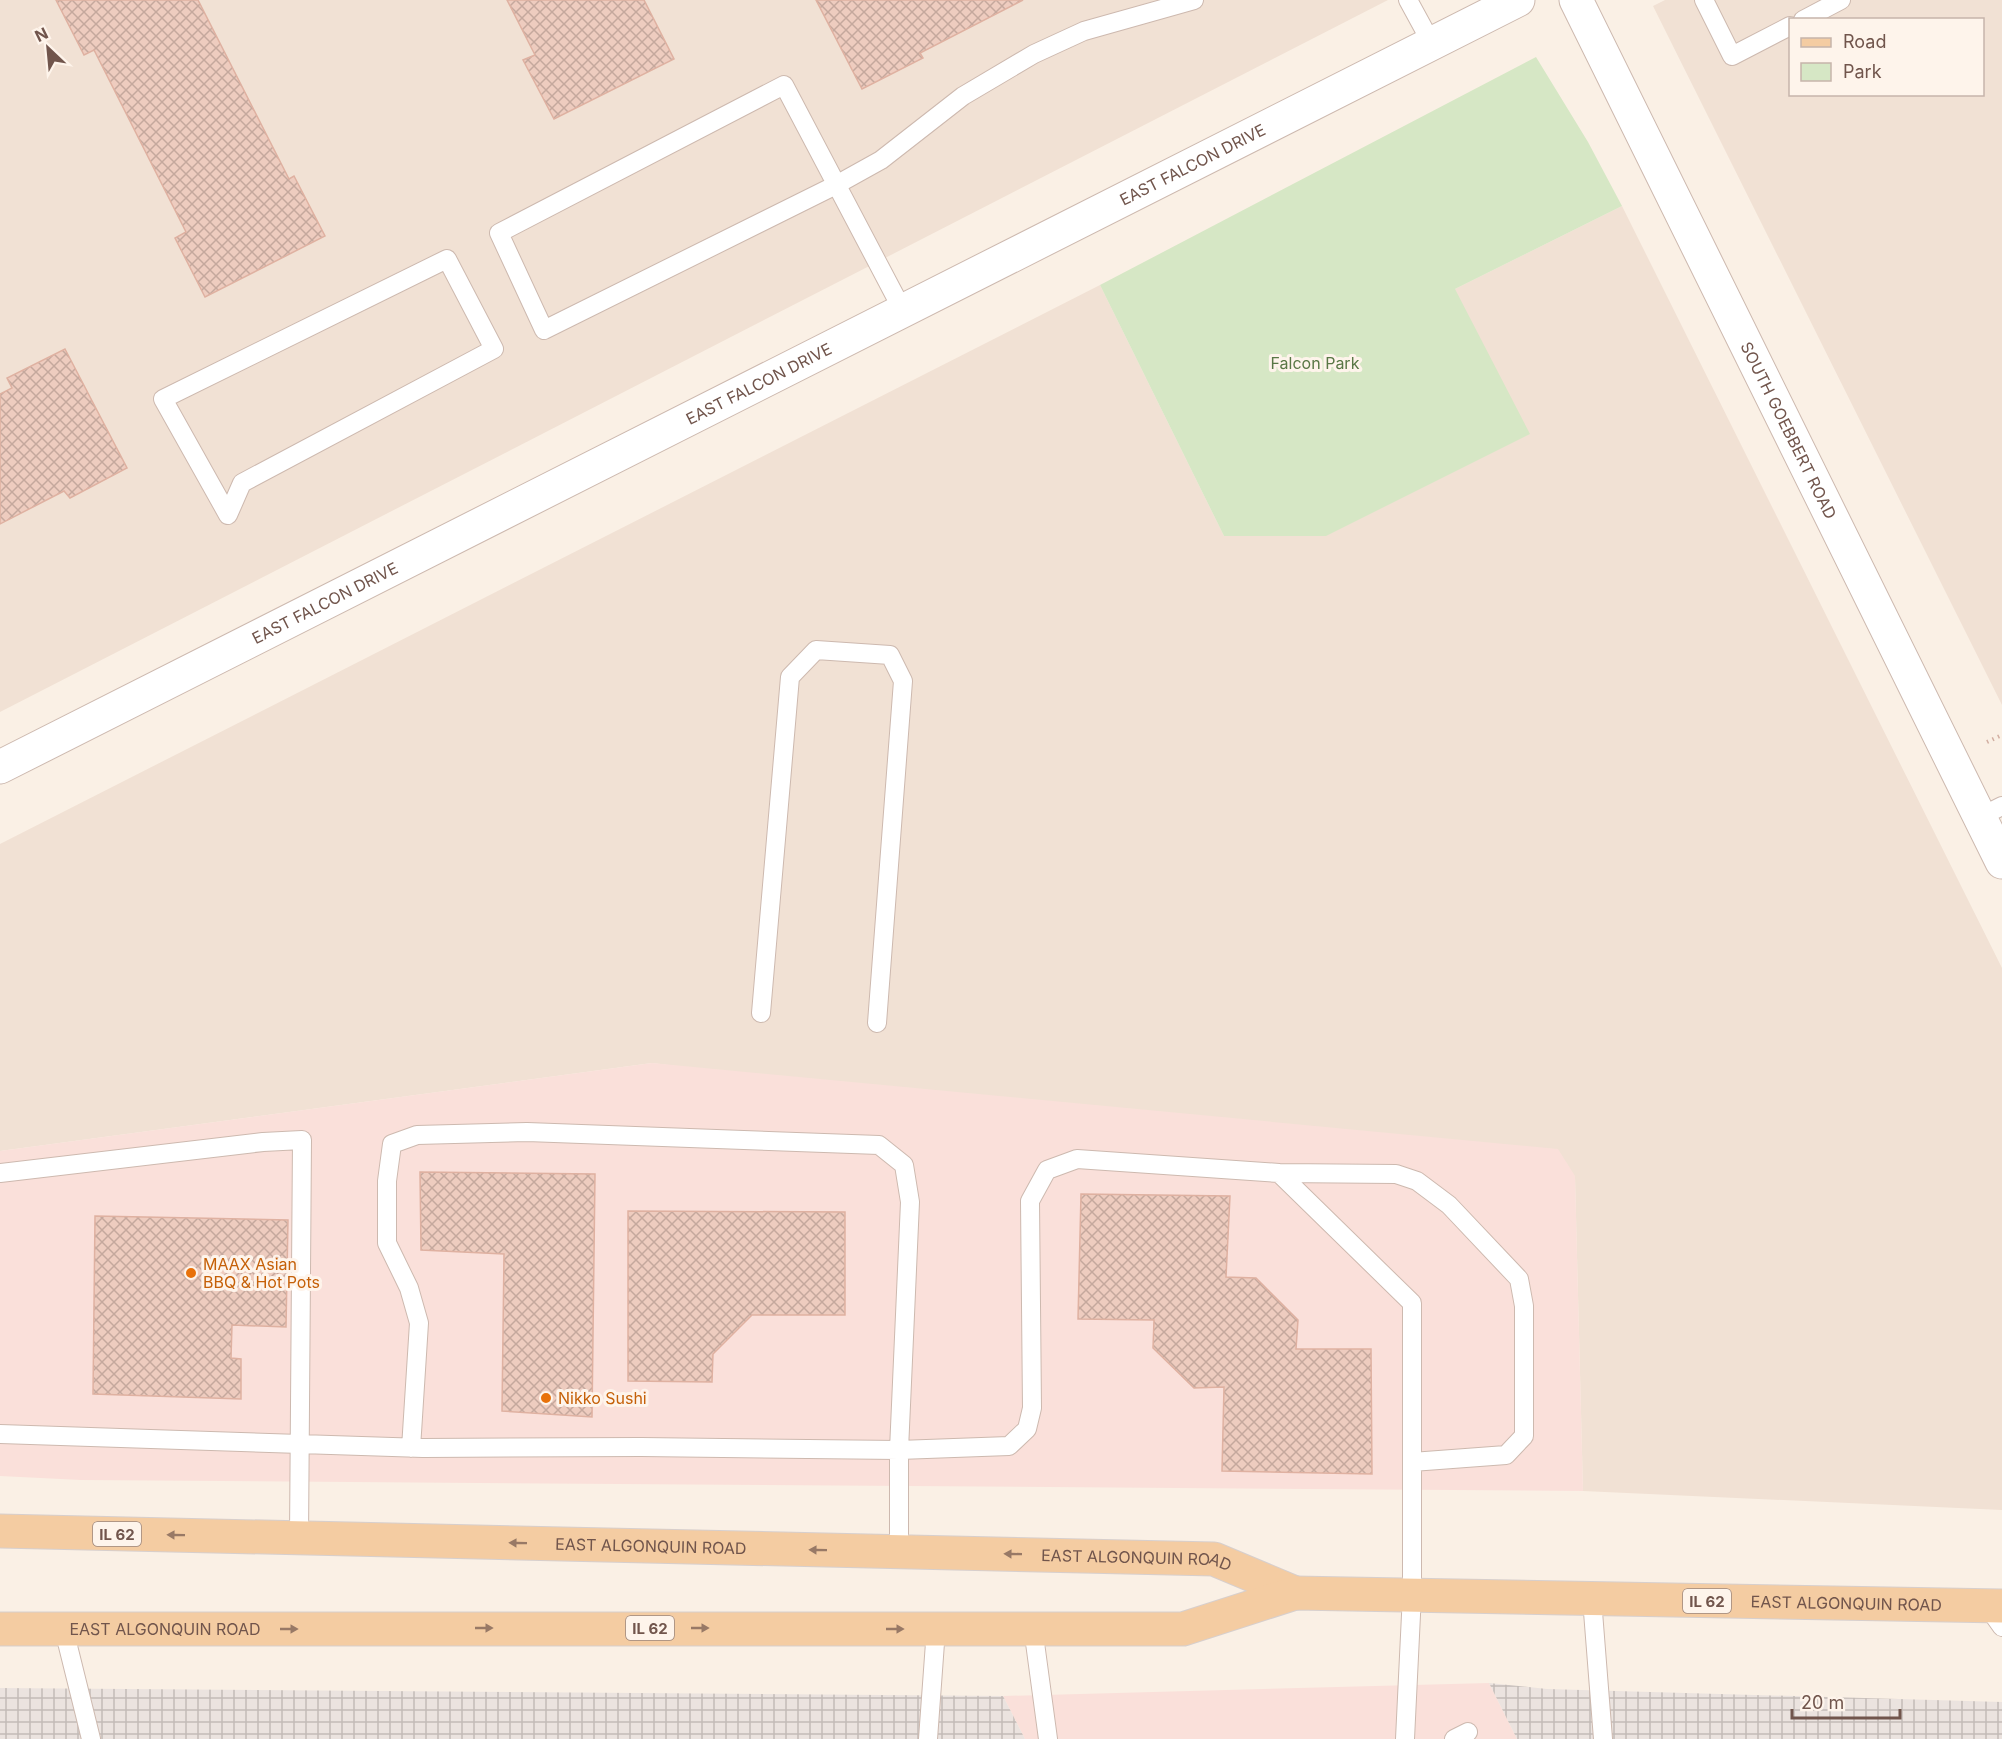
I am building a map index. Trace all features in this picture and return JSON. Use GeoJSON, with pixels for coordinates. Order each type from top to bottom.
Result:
{"type":"FeatureCollection","features":[{"type":"Feature","properties":{"kind":"main road","name":"EAST ALGONQUIN ROAD"},"geometry":{"type":"LineString","coordinates":[[0,1531],[1214,1559],[1295,1593]]}},
{"type":"Feature","properties":{"kind":"main road","name":"EAST ALGONQUIN ROAD"},"geometry":{"type":"LineString","coordinates":[[0,1629],[1183,1629],[1295,1593],[1592,1599],[1997,1613]]}},
{"type":"Feature","properties":{"kind":"street","name":"EAST FALCON DRIVE"},"geometry":{"type":"LineString","coordinates":[[0,766],[1518,0]]}},
{"type":"Feature","properties":{"kind":"street","name":"SOUTH GOEBBERT ROAD"},"geometry":{"type":"LineString","coordinates":[[1576,0],[1991,812],[2002,862]]}},
{"type":"Feature","properties":{"kind":"lane"},"geometry":{"type":"LineString","coordinates":[[903,311],[837,185],[784,85],[499,233],[544,330],[837,185],[882,160],[963,96],[1034,54],[1084,31],[1194,0]]}},
{"type":"Feature","properties":{"kind":"lane"},"geometry":{"type":"LineString","coordinates":[[1408,0],[1432,44]]}},
{"type":"Feature","properties":{"kind":"lane"},"geometry":{"type":"LineString","coordinates":[[1704,0],[1732,56],[1789,27]]}},
{"type":"Feature","properties":{"kind":"lane"},"geometry":{"type":"LineString","coordinates":[[1807,18],[1841,0]]}},
{"type":"Feature","properties":{"kind":"lane"},"geometry":{"type":"LineString","coordinates":[[447,259],[494,349],[242,483],[228,515],[163,399],[447,259]]}},
{"type":"Feature","properties":{"kind":"lane"},"geometry":{"type":"LineString","coordinates":[[761,1013],[790,677],[816,650],[890,655],[903,681],[877,1023]]}},
{"type":"Feature","properties":{"kind":"lane"},"geometry":{"type":"LineString","coordinates":[[411,1448],[419,1323],[409,1288],[387,1243],[387,1181],[392,1144],[417,1135],[527,1132],[879,1145],[904,1165],[910,1202],[900,1450],[899,1552]]}},
{"type":"Feature","properties":{"kind":"lane"},"geometry":{"type":"LineString","coordinates":[[0,1173],[263,1142],[302,1140],[299,1538]]}},
{"type":"Feature","properties":{"kind":"lane"},"geometry":{"type":"LineString","coordinates":[[0,1434],[411,1448],[900,1450],[1009,1446],[1027,1429],[1032,1408],[1030,1201],[1047,1170],[1077,1159],[1279,1173],[1395,1174],[1417,1181],[1449,1205],[1519,1279],[1524,1306],[1524,1436],[1506,1455],[1412,1462]]}},
{"type":"Feature","properties":{"kind":"lane"},"geometry":{"type":"LineString","coordinates":[[1279,1173],[1412,1303],[1412,1594],[1405,1739]]}},
{"type":"Feature","properties":{"kind":"lane"},"geometry":{"type":"LineString","coordinates":[[1592,1599],[1603,1739]]}},
{"type":"Feature","properties":{"kind":"lane"},"geometry":{"type":"LineString","coordinates":[[1033,1628],[1048,1739]]}},
{"type":"Feature","properties":{"kind":"lane"},"geometry":{"type":"LineString","coordinates":[[928,1739],[936,1629]]}},
{"type":"Feature","properties":{"kind":"lane"},"geometry":{"type":"LineString","coordinates":[[64,1630],[91,1739]]}},
{"type":"Feature","properties":{"kind":"path"},"geometry":{"type":"LineString","coordinates":[[1987,742],[2002,735]]}},
{"type":"Feature","properties":{"kind":"shaded area"},"geometry":{"type":"Polygon","coordinates":[[[0,0],[1388,0],[0,712],[0,0]]]}},
{"type":"Feature","properties":{"kind":"shaded area"},"geometry":{"type":"Polygon","coordinates":[[[1665,0],[2002,0],[2002,705],[1653,6],[1665,0]]]}},
{"type":"Feature","properties":{"kind":"shaded area"},"geometry":{"type":"Polygon","coordinates":[[[1622,206],[2002,968],[2002,1510],[1583,1491],[1575,1177],[652,1063],[0,1151],[0,844],[1100,285],[1224,536],[1455,289],[1622,206]]]}},
{"type":"Feature","properties":{"kind":"shaded area"},"geometry":{"type":"Polygon","coordinates":[[[652,1063],[1558,1149],[1575,1176],[1583,1491],[81,1480],[0,1476],[0,1151],[652,1063]]]}},
{"type":"Feature","properties":{"kind":"shaded area"},"geometry":{"type":"Polygon","coordinates":[[[1489,1683],[1517,1739],[1025,1739],[1003,1696],[1489,1683]]]}},
{"type":"Feature","properties":{"kind":"shaded area"},"geometry":{"type":"Polygon","coordinates":[[[1489,1683],[1547,1689],[2002,1702],[2002,1739],[1517,1739],[1489,1683]]]}},
{"type":"Feature","properties":{"kind":"shaded area"},"geometry":{"type":"Polygon","coordinates":[[[0,1688],[1003,1696],[1025,1739],[0,1739],[0,1688]]]}},
{"type":"Feature","properties":{"kind":"green space","name":"Falcon Park"},"geometry":{"type":"Polygon","coordinates":[[[1536,57],[1588,142],[1622,206],[1455,289],[1530,434],[1326,536],[1224,536],[1100,285],[1536,57]]]}},
{"type":"Feature","properties":{"kind":"building"},"geometry":{"type":"Polygon","coordinates":[[[56,0],[198,0],[289,179],[294,176],[325,236],[205,297],[175,238],[186,232],[94,50],[84,55],[56,0]]]}},
{"type":"Feature","properties":{"kind":"building"},"geometry":{"type":"Polygon","coordinates":[[[507,0],[644,0],[674,59],[554,119],[523,60],[535,55],[507,0]]]}},
{"type":"Feature","properties":{"kind":"building"},"geometry":{"type":"Polygon","coordinates":[[[816,0],[1023,0],[920,53],[923,58],[862,89],[816,0]]]}},
{"type":"Feature","properties":{"kind":"building"},"geometry":{"type":"Polygon","coordinates":[[[65,349],[127,468],[70,498],[64,491],[0,524],[0,394],[12,388],[7,378],[65,349]]]}},
{"type":"Feature","properties":{"kind":"building"},"geometry":{"type":"Polygon","coordinates":[[[420,1172],[595,1174],[592,1417],[502,1411],[504,1254],[421,1250],[420,1172]]]}},
{"type":"Feature","properties":{"kind":"building"},"geometry":{"type":"Polygon","coordinates":[[[1081,1194],[1230,1196],[1226,1277],[1256,1278],[1298,1320],[1296,1349],[1371,1349],[1372,1474],[1222,1471],[1224,1387],[1194,1388],[1153,1348],[1154,1320],[1078,1319],[1081,1194]]]}},
{"type":"Feature","properties":{"kind":"building"},"geometry":{"type":"Polygon","coordinates":[[[628,1211],[845,1212],[845,1315],[752,1315],[713,1354],[712,1382],[628,1381],[628,1211]]]}},
{"type":"Feature","properties":{"kind":"building","name":"MAAX Asian BBQ & Hot Pots"},"geometry":{"type":"Polygon","coordinates":[[[95,1216],[288,1220],[286,1327],[232,1325],[231,1358],[241,1359],[241,1399],[93,1394],[95,1216]]]}},
{"type":"Feature","properties":{"kind":"place","name":"MAAX Asian BBQ & Hot Pots"},"geometry":{"type":"Point","coordinates":[191,1273]}},
{"type":"Feature","properties":{"kind":"place","name":"Nikko Sushi"},"geometry":{"type":"Point","coordinates":[546,1398]}}]}
